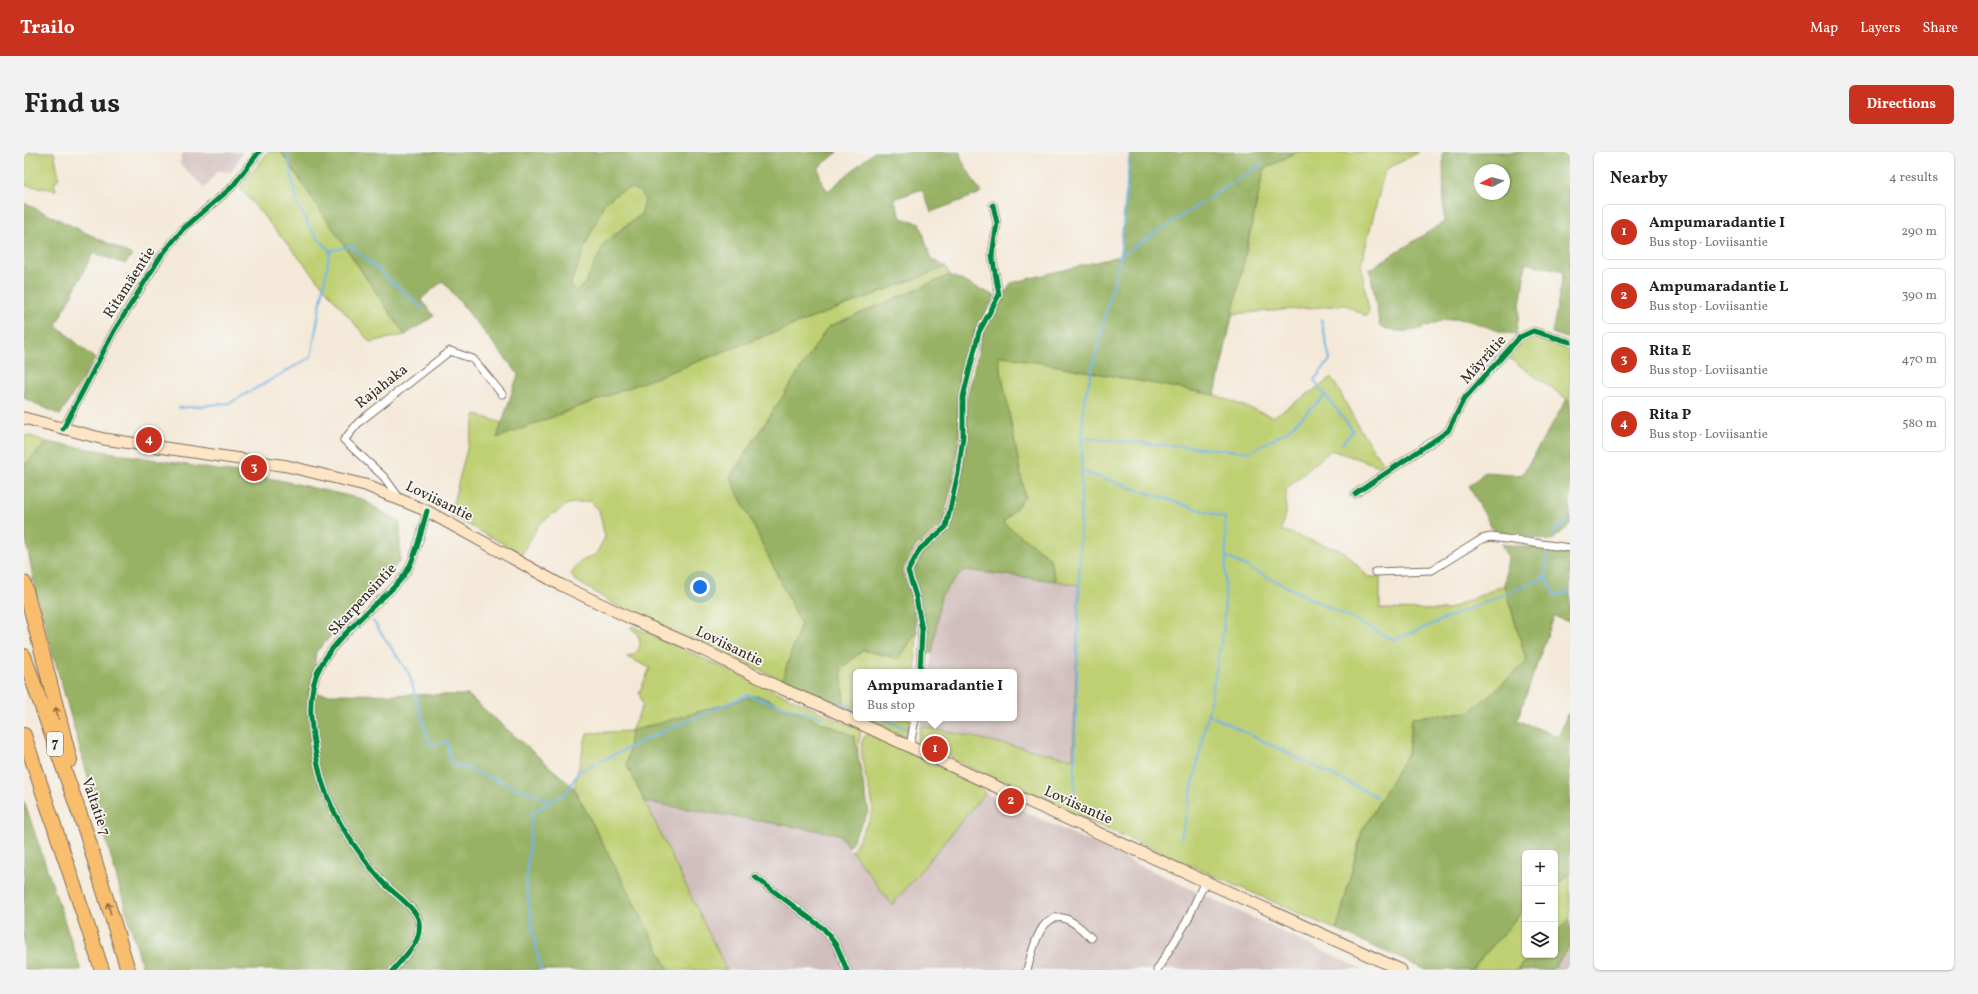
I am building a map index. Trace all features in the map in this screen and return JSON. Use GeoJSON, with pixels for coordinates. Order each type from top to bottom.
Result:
{"type":"FeatureCollection","features":[{"type":"Feature","properties":{"kind":"highway"},"geometry":{"type":"LineString","coordinates":[[24,583],[70,761],[80,792],[86,832]]}},
{"type":"Feature","properties":{"kind":"highway","name":"Valtatie 7"},"geometry":{"type":"LineString","coordinates":[[24,656],[86,832],[128,970]]}},
{"type":"Feature","properties":{"kind":"highway","name":"7"},"geometry":{"type":"LineString","coordinates":[[24,735],[63,847],[102,970]]}},
{"type":"Feature","properties":{"kind":"highway"},"geometry":{"type":"LineString","coordinates":[[24,751],[63,847]]}},
{"type":"Feature","properties":{"kind":"main road","name":"Loviisantie"},"geometry":{"type":"LineString","coordinates":[[24,418],[104,439],[287,466],[365,485],[427,512],[596,602],[853,720]]}},
{"type":"Feature","properties":{"kind":"main road","name":"Loviisantie"},"geometry":{"type":"LineString","coordinates":[[855,721],[1401,970]]}},
{"type":"Feature","properties":{"kind":"street","name":"Ritamäentie"},"geometry":{"type":"LineString","coordinates":[[63,429],[114,331],[161,256],[183,229],[232,187],[259,152]]}},
{"type":"Feature","properties":{"kind":"street"},"geometry":{"type":"LineString","coordinates":[[920,669],[922,630],[916,597],[908,571],[920,549],[946,527],[958,473],[963,437],[963,397],[979,332],[998,295],[992,255],[997,223],[993,205]]}},
{"type":"Feature","properties":{"kind":"street","name":"Mäyrätie"},"geometry":{"type":"LineString","coordinates":[[1355,494],[1448,431],[1464,399],[1520,337],[1533,331],[1570,342]]}},
{"type":"Feature","properties":{"kind":"street","name":"Rajahaka"},"geometry":{"type":"LineString","coordinates":[[400,499],[384,477],[344,440],[359,422],[450,351],[473,359],[502,394]]}},
{"type":"Feature","properties":{"kind":"street","name":"Skarpensintie"},"geometry":{"type":"LineString","coordinates":[[393,970],[416,943],[419,931],[418,917],[410,907],[379,879],[345,833],[332,810],[325,792],[318,765],[311,705],[316,678],[321,665],[344,636],[389,592],[407,572],[427,512]]}},
{"type":"Feature","properties":{"kind":"street"},"geometry":{"type":"LineString","coordinates":[[1375,572],[1432,570],[1482,539],[1491,537],[1570,548]]}},
{"type":"Feature","properties":{"kind":"street"},"geometry":{"type":"LineString","coordinates":[[910,746],[914,721]]}},
{"type":"Feature","properties":{"kind":"street"},"geometry":{"type":"LineString","coordinates":[[754,877],[824,929],[836,945],[847,970]]}},
{"type":"Feature","properties":{"kind":"street"},"geometry":{"type":"LineString","coordinates":[[1157,970],[1187,921],[1205,881]]}},
{"type":"Feature","properties":{"kind":"street"},"geometry":{"type":"LineString","coordinates":[[1027,970],[1037,935],[1047,922],[1054,918],[1067,919],[1074,923],[1091,938]]}},
{"type":"Feature","properties":{"kind":"shaded area"},"geometry":{"type":"Polygon","coordinates":[[[185,152],[243,152],[231,172],[217,171],[205,188],[180,164],[181,156],[185,152]]]}},
{"type":"Feature","properties":{"kind":"shaded area"},"geometry":{"type":"Polygon","coordinates":[[[964,570],[1079,584],[1073,759],[921,726],[922,721],[1017,721],[1017,669],[929,669],[941,596],[964,570]]]}},
{"type":"Feature","properties":{"kind":"shaded area"},"geometry":{"type":"Polygon","coordinates":[[[985,793],[1362,970],[727,970],[645,802],[839,834],[892,904],[985,793]]]}},
{"type":"Feature","properties":{"kind":"shaded area"},"geometry":{"type":"Polygon","coordinates":[[[1570,947],[1570,970],[1552,970],[1570,947]]]}},
{"type":"Feature","properties":{"kind":"green space"},"geometry":{"type":"Polygon","coordinates":[[[24,152],[54,152],[59,177],[54,184],[56,190],[24,185],[24,152]]]}},
{"type":"Feature","properties":{"kind":"green space"},"geometry":{"type":"Polygon","coordinates":[[[268,152],[281,152],[405,335],[370,342],[240,188],[268,152]]]}},
{"type":"Feature","properties":{"kind":"green space"},"geometry":{"type":"Polygon","coordinates":[[[281,152],[838,152],[818,168],[822,183],[828,191],[874,152],[960,152],[961,159],[981,193],[931,212],[922,189],[894,199],[901,218],[920,223],[931,259],[946,267],[497,438],[518,374],[443,281],[421,299],[434,316],[405,335],[281,152]],[[631,188],[619,192],[604,204],[588,239],[570,286],[576,291],[584,285],[605,242],[641,215],[645,200],[640,192],[631,188]]]}},
{"type":"Feature","properties":{"kind":"green space"},"geometry":{"type":"Polygon","coordinates":[[[1130,152],[1297,152],[1264,169],[1215,395],[998,355],[1025,497],[1003,523],[1049,557],[1056,581],[964,570],[941,596],[932,653],[924,655],[922,614],[912,573],[923,552],[949,530],[962,474],[967,436],[967,399],[982,336],[1011,283],[1120,256],[1130,152]]]}},
{"type":"Feature","properties":{"kind":"green space"},"geometry":{"type":"Polygon","coordinates":[[[1297,152],[1419,152],[1385,170],[1361,265],[1369,311],[1366,316],[1346,305],[1232,314],[1264,169],[1297,152]]]}},
{"type":"Feature","properties":{"kind":"green space"},"geometry":{"type":"Polygon","coordinates":[[[1443,152],[1570,152],[1570,339],[1552,333],[1564,271],[1526,263],[1516,334],[1457,319],[1444,320],[1416,330],[1402,332],[1380,327],[1370,269],[1444,222],[1443,152]]]}},
{"type":"Feature","properties":{"kind":"green space"},"geometry":{"type":"Polygon","coordinates":[[[631,188],[640,191],[645,200],[641,215],[622,228],[595,264],[584,285],[576,292],[570,286],[604,203],[619,192],[631,188]]]}},
{"type":"Feature","properties":{"kind":"green space"},"geometry":{"type":"Polygon","coordinates":[[[24,203],[132,255],[125,264],[93,253],[56,325],[95,359],[60,415],[24,398],[24,203]]]}},
{"type":"Feature","properties":{"kind":"green space"},"geometry":{"type":"Polygon","coordinates":[[[946,267],[950,275],[828,327],[730,477],[801,624],[782,680],[617,606],[575,580],[571,574],[580,562],[596,554],[605,537],[599,510],[590,501],[568,504],[540,523],[522,554],[450,515],[476,414],[502,423],[497,438],[946,267]]]}},
{"type":"Feature","properties":{"kind":"green space"},"geometry":{"type":"Polygon","coordinates":[[[950,275],[995,296],[975,331],[959,397],[959,439],[953,479],[942,526],[916,546],[902,571],[912,598],[917,631],[899,659],[863,650],[841,669],[844,703],[838,704],[782,680],[801,624],[730,477],[828,327],[950,275]]]}},
{"type":"Feature","properties":{"kind":"green space"},"geometry":{"type":"Polygon","coordinates":[[[1534,334],[1570,345],[1570,406],[1567,399],[1506,356],[1522,339],[1534,334]]]}},
{"type":"Feature","properties":{"kind":"green space"},"geometry":{"type":"Polygon","coordinates":[[[998,355],[1215,395],[1273,417],[1332,378],[1361,431],[1386,468],[1331,450],[1286,489],[1286,515],[1281,530],[1345,552],[1368,577],[1380,577],[1380,609],[1447,610],[1504,585],[1527,662],[1470,712],[1412,717],[1408,753],[1362,831],[1337,930],[970,768],[953,759],[943,751],[917,742],[921,726],[1073,759],[1079,585],[1056,581],[1049,557],[1003,523],[1025,497],[998,355]]]}},
{"type":"Feature","properties":{"kind":"green space"},"geometry":{"type":"Polygon","coordinates":[[[1567,399],[1570,406],[1570,525],[1551,541],[1502,531],[1494,532],[1469,486],[1485,472],[1522,475],[1567,399]]]}},
{"type":"Feature","properties":{"kind":"green space"},"geometry":{"type":"Polygon","coordinates":[[[24,436],[30,436],[47,442],[24,466],[24,436]]]}},
{"type":"Feature","properties":{"kind":"green space"},"geometry":{"type":"Polygon","coordinates":[[[47,442],[279,480],[362,499],[400,523],[400,561],[316,652],[311,694],[468,695],[574,788],[669,970],[143,970],[36,594],[24,529],[24,466],[47,442]]]}},
{"type":"Feature","properties":{"kind":"green space"},"geometry":{"type":"Polygon","coordinates":[[[1501,544],[1544,549],[1570,555],[1570,622],[1554,617],[1517,720],[1559,737],[1567,714],[1570,715],[1570,874],[1558,884],[1558,850],[1522,850],[1522,912],[1471,970],[1426,970],[1337,930],[1362,831],[1408,753],[1412,717],[1470,712],[1527,662],[1504,585],[1508,558],[1501,544]]]}},
{"type":"Feature","properties":{"kind":"green space"},"geometry":{"type":"Polygon","coordinates":[[[632,626],[861,730],[858,747],[858,760],[854,736],[810,718],[627,765],[727,970],[669,970],[574,788],[587,733],[631,731],[643,705],[639,693],[650,668],[627,657],[636,652],[640,645],[638,636],[631,628],[632,626]]]}},
{"type":"Feature","properties":{"kind":"green space"},"geometry":{"type":"Polygon","coordinates":[[[917,631],[915,669],[853,669],[853,712],[838,704],[844,703],[841,669],[863,650],[899,659],[917,631]]]}},
{"type":"Feature","properties":{"kind":"green space"},"geometry":{"type":"Polygon","coordinates":[[[757,695],[854,736],[869,811],[849,847],[839,834],[645,802],[627,765],[631,731],[757,695]]]}},
{"type":"Feature","properties":{"kind":"green space"},"geometry":{"type":"Polygon","coordinates":[[[872,721],[910,721],[908,738],[872,721]]]}},
{"type":"Feature","properties":{"kind":"green space"},"geometry":{"type":"Polygon","coordinates":[[[866,734],[869,734],[981,786],[985,793],[892,905],[852,851],[873,809],[861,749],[866,734]]]}},
{"type":"Feature","properties":{"kind":"green space"},"geometry":{"type":"Polygon","coordinates":[[[24,801],[81,970],[24,970],[24,801]]]}},
{"type":"Feature","properties":{"kind":"green space"},"geometry":{"type":"Polygon","coordinates":[[[1570,874],[1570,919],[1558,930],[1558,886],[1558,884],[1570,874]]]}},
{"type":"Feature","properties":{"kind":"green space"},"geometry":{"type":"Polygon","coordinates":[[[1522,912],[1522,958],[1527,958],[1517,970],[1471,970],[1522,912]]]}},
{"type":"Feature","properties":{"kind":"green space"},"geometry":{"type":"Polygon","coordinates":[[[1570,919],[1570,947],[1552,970],[1517,970],[1527,958],[1558,958],[1558,930],[1570,919]]]}},
{"type":"Feature","properties":{"kind":"waterway"},"geometry":{"type":"LineString","coordinates":[[287,152],[297,203],[312,231],[330,251],[351,246],[423,309]]}},
{"type":"Feature","properties":{"kind":"waterway"},"geometry":{"type":"LineString","coordinates":[[1074,806],[1083,406],[1120,256],[1130,152]]}},
{"type":"Feature","properties":{"kind":"waterway"},"geometry":{"type":"LineString","coordinates":[[1120,256],[1262,164]]}},
{"type":"Feature","properties":{"kind":"waterway"},"geometry":{"type":"LineString","coordinates":[[179,408],[230,403],[311,357],[330,251]]}},
{"type":"Feature","properties":{"kind":"waterway"},"geometry":{"type":"LineString","coordinates":[[1321,319],[1330,360],[1314,380],[1353,431],[1342,444]]}},
{"type":"Feature","properties":{"kind":"waterway"},"geometry":{"type":"LineString","coordinates":[[1082,438],[1250,452],[1286,432],[1326,395]]}},
{"type":"Feature","properties":{"kind":"waterway"},"geometry":{"type":"LineString","coordinates":[[1081,471],[1225,518],[1226,557],[1224,626],[1208,714],[1181,838]]}},
{"type":"Feature","properties":{"kind":"waterway"},"geometry":{"type":"LineString","coordinates":[[1553,536],[1554,531],[1570,521]]}},
{"type":"Feature","properties":{"kind":"waterway"},"geometry":{"type":"LineString","coordinates":[[1548,553],[1546,577],[1555,596],[1570,592]]}},
{"type":"Feature","properties":{"kind":"waterway"},"geometry":{"type":"LineString","coordinates":[[1227,557],[1394,640],[1546,577]]}},
{"type":"Feature","properties":{"kind":"waterway"},"geometry":{"type":"LineString","coordinates":[[373,621],[409,674],[430,745],[447,742],[450,762],[545,799],[549,803]]}},
{"type":"Feature","properties":{"kind":"waterway"},"geometry":{"type":"LineString","coordinates":[[541,970],[533,933],[526,884],[532,813],[567,792],[578,772],[653,736],[747,695],[824,718]]}},
{"type":"Feature","properties":{"kind":"waterway"},"geometry":{"type":"LineString","coordinates":[[835,701],[853,708]]}},
{"type":"Feature","properties":{"kind":"waterway"},"geometry":{"type":"LineString","coordinates":[[1208,714],[1377,797]]}},
{"type":"Feature","properties":{"kind":"waterway"},"geometry":{"type":"LineString","coordinates":[[888,721],[910,730]]}},
{"type":"Feature","properties":{"kind":"cycle path"},"geometry":{"type":"LineString","coordinates":[[63,429],[114,331],[161,256],[183,229],[232,187],[259,152]]}},
{"type":"Feature","properties":{"kind":"cycle path"},"geometry":{"type":"LineString","coordinates":[[920,669],[922,630],[916,597],[908,571],[920,549],[946,527],[958,473],[963,437],[963,397],[979,332],[999,295],[992,255],[997,223],[993,205]]}},
{"type":"Feature","properties":{"kind":"cycle path"},"geometry":{"type":"LineString","coordinates":[[1355,494],[1448,431],[1464,399],[1520,337],[1533,331],[1570,342]]}},
{"type":"Feature","properties":{"kind":"cycle path"},"geometry":{"type":"LineString","coordinates":[[393,970],[412,948],[418,936],[419,922],[417,916],[408,904],[383,883],[369,865],[341,825],[327,797],[318,765],[312,727],[311,701],[316,676],[326,657],[344,635],[395,586],[407,571],[416,550],[427,511]]}},
{"type":"Feature","properties":{"kind":"cycle path"},"geometry":{"type":"LineString","coordinates":[[755,877],[824,929],[836,945],[847,970]]}},
{"type":"Feature","properties":{"kind":"place","name":"Rita P"},"geometry":{"type":"Point","coordinates":[149,440]}},
{"type":"Feature","properties":{"kind":"place","name":"Rita E"},"geometry":{"type":"Point","coordinates":[254,468]}},
{"type":"Feature","properties":{"kind":"place","name":"Ampumaradantie I"},"geometry":{"type":"Point","coordinates":[935,749]}},
{"type":"Feature","properties":{"kind":"place","name":"Ampumaradantie L"},"geometry":{"type":"Point","coordinates":[1011,801]}}]}
